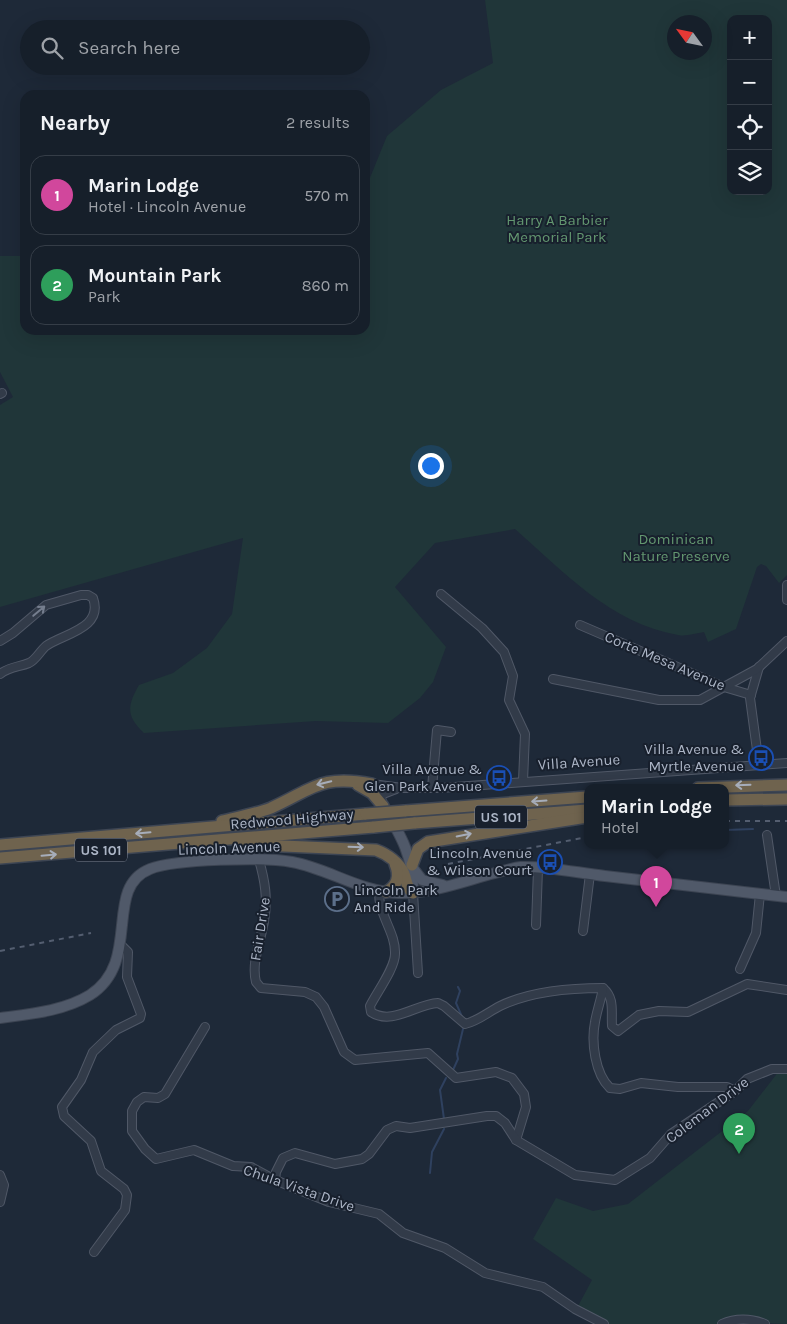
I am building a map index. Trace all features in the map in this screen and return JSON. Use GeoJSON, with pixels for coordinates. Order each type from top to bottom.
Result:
{"type":"FeatureCollection","features":[{"type":"Feature","properties":{"kind":"highway"},"geometry":{"type":"LineString","coordinates":[[192,829],[268,809],[318,784],[331,781],[351,781],[372,784]]}},
{"type":"Feature","properties":{"kind":"highway"},"geometry":{"type":"LineString","coordinates":[[351,781],[372,793],[383,806]]}},
{"type":"Feature","properties":{"kind":"highway"},"geometry":{"type":"LineString","coordinates":[[729,787],[787,785]]}},
{"type":"Feature","properties":{"kind":"highway","name":"Redwood Highway"},"geometry":{"type":"LineString","coordinates":[[0,845],[584,797]]}},
{"type":"Feature","properties":{"kind":"highway"},"geometry":{"type":"LineString","coordinates":[[729,800],[787,798]]}},
{"type":"Feature","properties":{"kind":"highway","name":"Redwood Highway"},"geometry":{"type":"LineString","coordinates":[[0,858],[584,810]]}},
{"type":"Feature","properties":{"kind":"highway"},"geometry":{"type":"LineString","coordinates":[[412,865],[418,849],[428,842],[584,817]]}},
{"type":"Feature","properties":{"kind":"highway"},"geometry":{"type":"LineString","coordinates":[[0,839],[27,843]]}},
{"type":"Feature","properties":{"kind":"highway"},"geometry":{"type":"LineString","coordinates":[[202,841],[368,848],[380,851],[391,858],[403,871],[408,888],[413,893]]}},
{"type":"Feature","properties":{"kind":"highway"},"geometry":{"type":"LineString","coordinates":[[383,892],[393,888],[398,877],[391,858]]}},
{"type":"Feature","properties":{"kind":"main road"},"geometry":{"type":"LineString","coordinates":[[383,806],[404,842],[412,865],[422,880],[446,886]]}},
{"type":"Feature","properties":{"kind":"main road","name":"Lincoln Avenue"},"geometry":{"type":"LineString","coordinates":[[0,1018],[55,1009],[89,995],[107,978],[121,945],[123,907],[127,891],[134,880],[146,870],[164,866],[259,860],[292,862],[353,884],[383,892],[413,893],[520,867],[787,897]]}},
{"type":"Feature","properties":{"kind":"main road"},"geometry":{"type":"LineString","coordinates":[[412,865],[413,893]]}},
{"type":"Feature","properties":{"kind":"street"},"geometry":{"type":"LineString","coordinates":[[787,586],[787,600]]}},
{"type":"Feature","properties":{"kind":"street"},"geometry":{"type":"LineString","coordinates":[[0,641],[13,633],[46,605],[81,595],[88,594],[94,598],[95,608],[88,623],[71,635],[45,647],[30,663],[12,667],[0,674]]}},
{"type":"Feature","properties":{"kind":"street"},"geometry":{"type":"LineString","coordinates":[[441,594],[482,628],[504,652],[513,676],[509,700],[525,734],[524,781]]}},
{"type":"Feature","properties":{"kind":"street","name":"Corte Mesa Avenue"},"geometry":{"type":"LineString","coordinates":[[580,625],[724,687],[751,695]]}},
{"type":"Feature","properties":{"kind":"street"},"geometry":{"type":"LineString","coordinates":[[553,679],[659,700],[700,700],[759,667],[787,641]]}},
{"type":"Feature","properties":{"kind":"street"},"geometry":{"type":"LineString","coordinates":[[759,667],[751,695],[759,765]]}},
{"type":"Feature","properties":{"kind":"street"},"geometry":{"type":"LineString","coordinates":[[432,788],[437,730],[452,732]]}},
{"type":"Feature","properties":{"kind":"street","name":"Villa Avenue"},"geometry":{"type":"LineString","coordinates":[[372,784],[402,788],[432,788],[787,763]]}},
{"type":"Feature","properties":{"kind":"street","name":"Villa Avenue"},"geometry":{"type":"LineString","coordinates":[[383,806],[382,794],[402,788]]}},
{"type":"Feature","properties":{"kind":"street"},"geometry":{"type":"LineString","coordinates":[[767,834],[776,896]]}},
{"type":"Feature","properties":{"kind":"street","name":"Fair Drive"},"geometry":{"type":"LineString","coordinates":[[259,860],[267,889],[264,920],[254,966],[256,982],[261,988],[305,992],[316,998],[324,1007],[344,1052],[355,1060],[415,1052],[428,1053],[456,1078],[496,1072],[512,1078],[524,1094],[526,1107],[516,1140]]}},
{"type":"Feature","properties":{"kind":"street"},"geometry":{"type":"LineString","coordinates":[[536,925],[538,869]]}},
{"type":"Feature","properties":{"kind":"street"},"geometry":{"type":"LineString","coordinates":[[583,931],[590,874]]}},
{"type":"Feature","properties":{"kind":"street"},"geometry":{"type":"LineString","coordinates":[[383,892],[380,909],[391,934],[395,955],[370,1006],[371,1012],[378,1016],[402,1014],[438,1003],[466,1024],[499,1007],[529,996],[568,990],[603,988],[609,993],[611,1000],[612,1026],[618,1030],[639,1015],[659,1011],[688,1012],[747,984],[787,990]]}},
{"type":"Feature","properties":{"kind":"street"},"geometry":{"type":"LineString","coordinates":[[413,893],[418,973]]}},
{"type":"Feature","properties":{"kind":"street"},"geometry":{"type":"LineString","coordinates":[[740,969],[756,933],[760,894]]}},
{"type":"Feature","properties":{"kind":"street"},"geometry":{"type":"LineString","coordinates":[[94,1252],[125,1210],[127,1195],[124,1189],[101,1171],[91,1141],[64,1116],[62,1107],[81,1080],[93,1052],[116,1030],[140,1018],[141,1014],[127,977],[128,952],[121,945]]}},
{"type":"Feature","properties":{"kind":"street"},"geometry":{"type":"LineString","coordinates":[[603,988],[594,1023],[596,1064],[598,1074],[610,1088],[620,1089],[641,1083],[678,1087],[727,1087],[735,1091]]}},
{"type":"Feature","properties":{"kind":"street","name":"Chula Vista Drive"},"geometry":{"type":"LineString","coordinates":[[205,1027],[165,1094],[158,1098],[144,1097],[134,1106],[131,1118],[132,1132],[156,1159],[194,1150],[233,1166],[251,1167],[275,1180],[330,1202],[379,1214],[403,1233],[445,1248],[485,1274],[543,1287],[604,1324]]}},
{"type":"Feature","properties":{"kind":"street","name":"Coleman Drive"},"geometry":{"type":"LineString","coordinates":[[275,1180],[276,1172],[283,1158],[295,1154],[335,1164],[362,1159],[369,1154],[387,1130],[396,1126],[410,1128],[480,1116],[496,1116],[505,1123],[516,1140],[575,1175],[615,1180],[650,1158],[671,1134],[735,1091],[747,1079],[772,1069],[787,1069]]}},
{"type":"Feature","properties":{"kind":"street"},"geometry":{"type":"LineString","coordinates":[[0,1175],[4,1185],[0,1202]]}},
{"type":"Feature","properties":{"kind":"street"},"geometry":{"type":"LineString","coordinates":[[722,1324],[732,1320],[744,1319],[765,1324]]}},
{"type":"Feature","properties":{"kind":"green space","name":"Harry A Barbier Memorial Park"},"geometry":{"type":"Polygon","coordinates":[[[485,0],[787,0],[787,575],[779,583],[766,566],[761,564],[757,567],[736,629],[708,642],[704,632],[681,635],[653,629],[609,608],[589,594],[515,529],[435,543],[395,587],[446,647],[433,682],[420,698],[388,723],[316,721],[144,733],[131,716],[130,710],[135,692],[139,685],[173,673],[207,648],[232,614],[243,538],[0,607],[0,405],[13,397],[0,372],[0,256],[20,256],[20,335],[370,335],[370,178],[387,136],[441,90],[493,63],[485,0]]]}},
{"type":"Feature","properties":{"kind":"green space"},"geometry":{"type":"Polygon","coordinates":[[[779,1071],[787,1071],[787,1324],[747,1322],[724,1324],[603,1324],[577,1308],[592,1280],[533,1239],[556,1198],[593,1211],[628,1204],[748,1111],[779,1071]]]}},
{"type":"Feature","properties":{"kind":"waterway"},"geometry":{"type":"LineString","coordinates":[[729,830],[753,829]]}},
{"type":"Feature","properties":{"kind":"waterway"},"geometry":{"type":"LineString","coordinates":[[458,987],[460,991],[456,1003],[463,1019]]}},
{"type":"Feature","properties":{"kind":"waterway"},"geometry":{"type":"LineString","coordinates":[[453,1070],[458,1059],[457,1054],[463,1029]]}},
{"type":"Feature","properties":{"kind":"waterway"},"geometry":{"type":"LineString","coordinates":[[444,1119],[440,1090],[446,1078]]}},
{"type":"Feature","properties":{"kind":"waterway"},"geometry":{"type":"LineString","coordinates":[[430,1173],[432,1152],[444,1129]]}},
{"type":"Feature","properties":{"kind":"railway"},"geometry":{"type":"LineString","coordinates":[[729,821],[787,821]]}},
{"type":"Feature","properties":{"kind":"railway"},"geometry":{"type":"LineString","coordinates":[[448,864],[584,838]]}},
{"type":"Feature","properties":{"kind":"railway"},"geometry":{"type":"LineString","coordinates":[[0,951],[91,933]]}},
{"type":"Feature","properties":{"kind":"place","name":"Villa Avenue & Myrtle Avenue"},"geometry":{"type":"Point","coordinates":[761,758]}},
{"type":"Feature","properties":{"kind":"place","name":"Villa Avenue & Glen Park Avenue"},"geometry":{"type":"Point","coordinates":[499,778]}},
{"type":"Feature","properties":{"kind":"place","name":"Lincoln Avenue & Wilson Court"},"geometry":{"type":"Point","coordinates":[550,862]}},
{"type":"Feature","properties":{"kind":"place","name":"Lincoln Park And Ride"},"geometry":{"type":"Point","coordinates":[337,899]}},
{"type":"Feature","properties":{"kind":"place","name":"Marin Lodge"},"geometry":{"type":"Point","coordinates":[656,907]}},
{"type":"Feature","properties":{"kind":"place","name":"Mountain Park"},"geometry":{"type":"Point","coordinates":[739,1154]}},
{"type":"Feature","properties":{"kind":"park label","name":"Dominican Nature Preserve"},"geometry":{"type":"Point","coordinates":[676,548]}}]}
